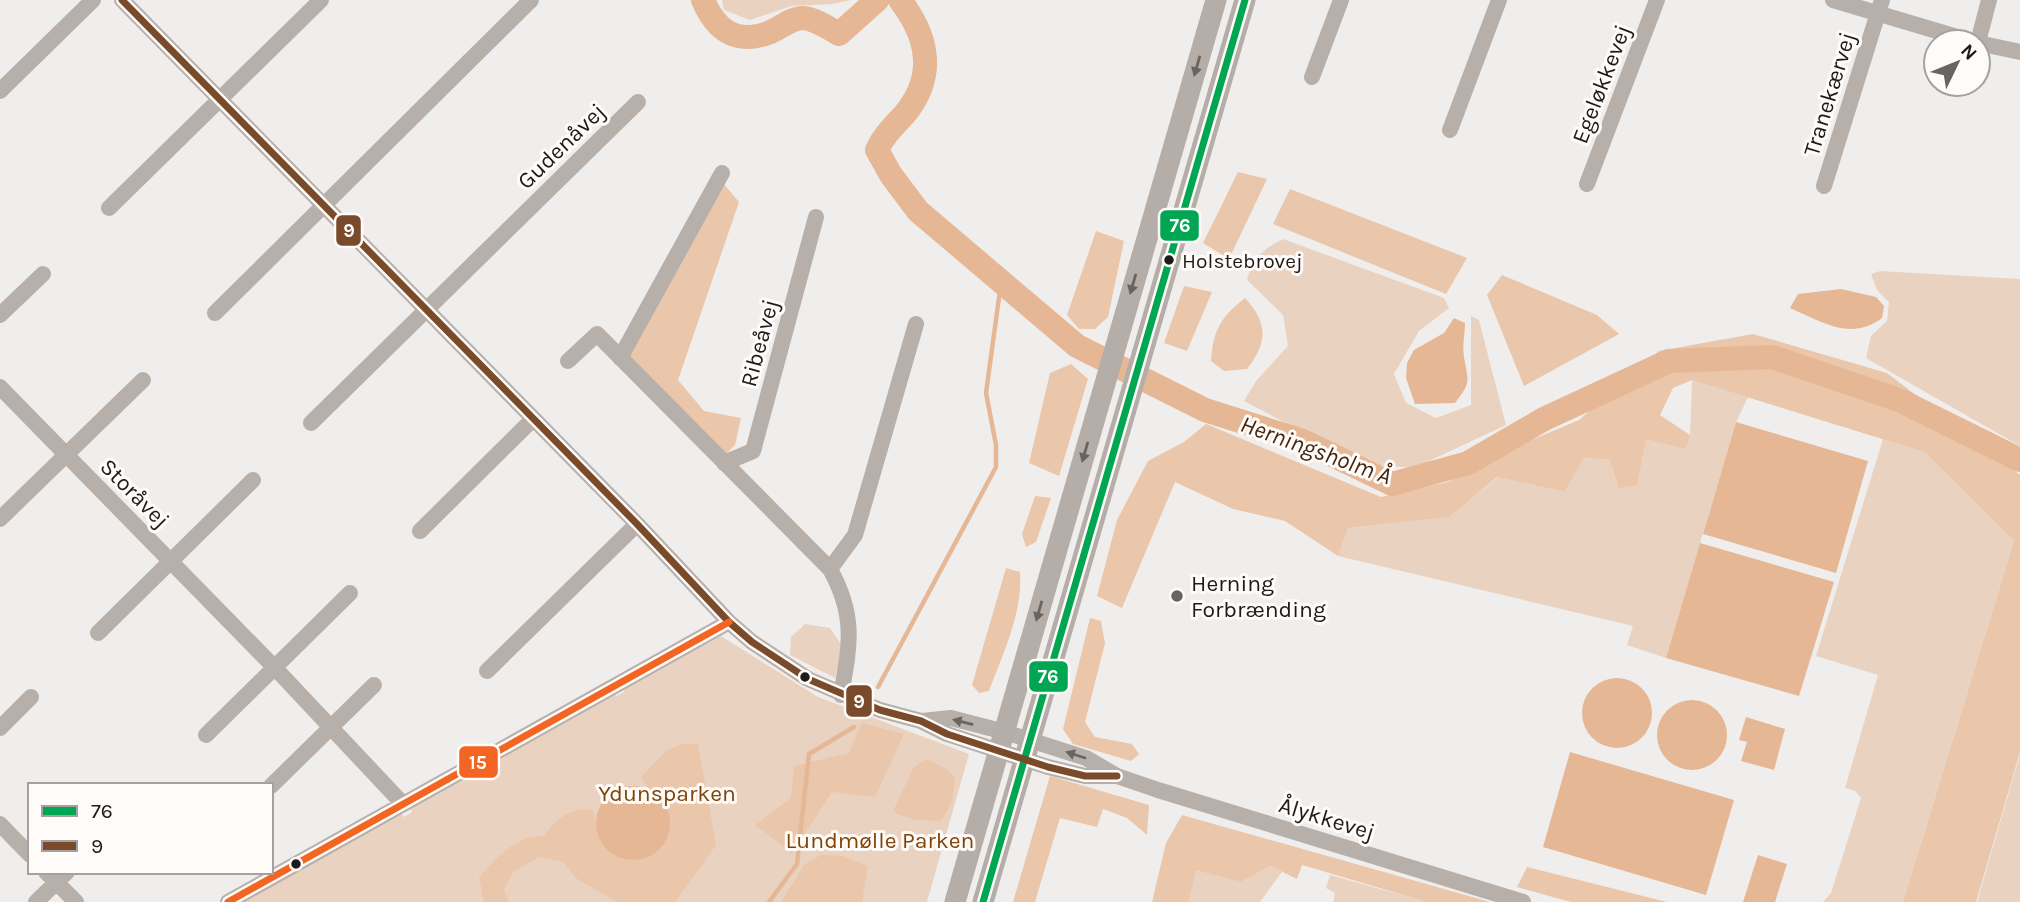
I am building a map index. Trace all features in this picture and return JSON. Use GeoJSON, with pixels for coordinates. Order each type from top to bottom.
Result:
{"type":"FeatureCollection","features":[{"type":"Feature","properties":{"kind":"main road"},"geometry":{"type":"LineString","coordinates":[[955,902],[1216,0]]}},
{"type":"Feature","properties":{"kind":"main road"},"geometry":{"type":"LineString","coordinates":[[984,902],[1245,0]]}},
{"type":"Feature","properties":{"kind":"street"},"geometry":{"type":"LineString","coordinates":[[0,91],[93,0]]}},
{"type":"Feature","properties":{"kind":"street"},"geometry":{"type":"LineString","coordinates":[[122,0],[637,524],[729,622],[777,660],[841,695],[920,721],[951,718],[1002,742]]}},
{"type":"Feature","properties":{"kind":"street"},"geometry":{"type":"LineString","coordinates":[[108,208],[321,0]]}},
{"type":"Feature","properties":{"kind":"street"},"geometry":{"type":"LineString","coordinates":[[215,313],[531,0]]}},
{"type":"Feature","properties":{"kind":"street"},"geometry":{"type":"LineString","coordinates":[[1312,77],[1341,0]]}},
{"type":"Feature","properties":{"kind":"street"},"geometry":{"type":"LineString","coordinates":[[1450,130],[1499,0]]}},
{"type":"Feature","properties":{"kind":"street","name":"Egeløkkevej"},"geometry":{"type":"LineString","coordinates":[[1587,184],[1657,0]]}},
{"type":"Feature","properties":{"kind":"street","name":"Tranekærvej"},"geometry":{"type":"LineString","coordinates":[[1833,0],[1880,8],[1937,28]]}},
{"type":"Feature","properties":{"kind":"street"},"geometry":{"type":"LineString","coordinates":[[1981,28],[1989,0]]}},
{"type":"Feature","properties":{"kind":"street","name":"Tranekærvej"},"geometry":{"type":"LineString","coordinates":[[1824,186],[1880,8]]}},
{"type":"Feature","properties":{"kind":"street","name":"Tranekærvej"},"geometry":{"type":"LineString","coordinates":[[1992,45],[2020,52]]}},
{"type":"Feature","properties":{"kind":"street","name":"Gudenåvej"},"geometry":{"type":"LineString","coordinates":[[311,423],[638,102]]}},
{"type":"Feature","properties":{"kind":"street"},"geometry":{"type":"LineString","coordinates":[[620,358],[722,173]]}},
{"type":"Feature","properties":{"kind":"street","name":"Ribeåvej"},"geometry":{"type":"LineString","coordinates":[[724,463],[753,451],[816,217]]}},
{"type":"Feature","properties":{"kind":"street"},"geometry":{"type":"LineString","coordinates":[[0,316],[43,274]]}},
{"type":"Feature","properties":{"kind":"street"},"geometry":{"type":"LineString","coordinates":[[830,569],[855,535],[916,324]]}},
{"type":"Feature","properties":{"kind":"street"},"geometry":{"type":"LineString","coordinates":[[568,361],[597,334],[830,569],[843,592],[850,632],[841,695]]}},
{"type":"Feature","properties":{"kind":"street","name":"Storåvej"},"geometry":{"type":"LineString","coordinates":[[0,519],[143,380]]}},
{"type":"Feature","properties":{"kind":"street","name":"Storåvej"},"geometry":{"type":"LineString","coordinates":[[0,387],[275,668],[402,803]]}},
{"type":"Feature","properties":{"kind":"street"},"geometry":{"type":"LineString","coordinates":[[419,531],[533,419]]}},
{"type":"Feature","properties":{"kind":"street","name":"Storåvej"},"geometry":{"type":"LineString","coordinates":[[98,633],[253,480]]}},
{"type":"Feature","properties":{"kind":"street"},"geometry":{"type":"LineString","coordinates":[[488,671],[637,524]]}},
{"type":"Feature","properties":{"kind":"street"},"geometry":{"type":"LineString","coordinates":[[206,735],[350,593]]}},
{"type":"Feature","properties":{"kind":"street"},"geometry":{"type":"LineString","coordinates":[[228,902],[729,622]]}},
{"type":"Feature","properties":{"kind":"street"},"geometry":{"type":"LineString","coordinates":[[273,784],[374,685]]}},
{"type":"Feature","properties":{"kind":"street"},"geometry":{"type":"LineString","coordinates":[[0,728],[31,697]]}},
{"type":"Feature","properties":{"kind":"street","name":"Ålykkevej"},"geometry":{"type":"LineString","coordinates":[[1002,742],[1028,750],[1085,776],[1117,776],[1523,902]]}},
{"type":"Feature","properties":{"kind":"street"},"geometry":{"type":"LineString","coordinates":[[0,824],[28,853]]}},
{"type":"Feature","properties":{"kind":"street"},"geometry":{"type":"LineString","coordinates":[[36,902],[56,876],[76,902]]}},
{"type":"Feature","properties":{"kind":"green space"},"geometry":{"type":"Polygon","coordinates":[[[722,0],[851,0],[833,4],[791,6],[750,20],[724,10],[722,0]]]}},
{"type":"Feature","properties":{"kind":"green space"},"geometry":{"type":"Polygon","coordinates":[[[1238,172],[1267,179],[1229,259],[1203,243],[1238,172]]]}},
{"type":"Feature","properties":{"kind":"green space"},"geometry":{"type":"Polygon","coordinates":[[[722,182],[739,202],[678,380],[704,411],[741,418],[735,445],[724,456],[624,356],[722,182]]]}},
{"type":"Feature","properties":{"kind":"green space"},"geometry":{"type":"Polygon","coordinates":[[[1290,189],[1467,258],[1446,294],[1273,224],[1290,189]]]}},
{"type":"Feature","properties":{"kind":"green space"},"geometry":{"type":"Polygon","coordinates":[[[1096,231],[1124,241],[1108,317],[1095,329],[1079,329],[1067,315],[1096,231]]]}},
{"type":"Feature","properties":{"kind":"green space"},"geometry":{"type":"Polygon","coordinates":[[[1283,239],[1444,298],[1449,308],[1419,331],[1394,374],[1406,403],[1436,418],[1471,405],[1471,316],[1479,320],[1506,425],[1414,468],[1364,464],[1244,401],[1256,381],[1288,346],[1283,315],[1247,280],[1260,255],[1283,239]]]}},
{"type":"Feature","properties":{"kind":"green space"},"geometry":{"type":"Polygon","coordinates":[[[1880,271],[2020,279],[2020,446],[1866,358],[1871,336],[1887,321],[1889,302],[1877,290],[1871,274],[1880,271]]]}},
{"type":"Feature","properties":{"kind":"green space"},"geometry":{"type":"Polygon","coordinates":[[[1502,275],[1597,315],[1619,334],[1524,386],[1487,295],[1502,275]]]}},
{"type":"Feature","properties":{"kind":"green space"},"geometry":{"type":"Polygon","coordinates":[[[1184,286],[1212,292],[1187,351],[1164,343],[1184,286]]]}},
{"type":"Feature","properties":{"kind":"green space"},"geometry":{"type":"Polygon","coordinates":[[[1245,298],[1258,316],[1262,341],[1247,369],[1224,371],[1211,361],[1216,332],[1224,318],[1245,298]]]}},
{"type":"Feature","properties":{"kind":"green space"},"geometry":{"type":"Polygon","coordinates":[[[1753,334],[1887,373],[2020,475],[2020,752],[1976,902],[1903,902],[2014,541],[1924,452],[1692,380],[1673,388],[1660,415],[1690,435],[1686,449],[1646,439],[1637,485],[1619,488],[1610,460],[1584,458],[1564,492],[1497,477],[1449,517],[1348,528],[1338,556],[1285,521],[1233,509],[1175,482],[1122,608],[1097,596],[1117,520],[1148,461],[1184,442],[1206,424],[1381,497],[1448,482],[1503,452],[1579,420],[1659,351],[1753,334]]]}},
{"type":"Feature","properties":{"kind":"green space"},"geometry":{"type":"Polygon","coordinates":[[[1071,364],[1088,379],[1059,476],[1029,463],[1050,373],[1071,364]]]}},
{"type":"Feature","properties":{"kind":"green space"},"geometry":{"type":"Polygon","coordinates":[[[1692,380],[1748,397],[1736,422],[1666,658],[1627,645],[1633,626],[1338,556],[1348,528],[1448,517],[1498,477],[1563,492],[1584,458],[1610,460],[1646,438],[1686,448],[1690,435],[1692,380]]]}},
{"type":"Feature","properties":{"kind":"green space"},"geometry":{"type":"Polygon","coordinates":[[[1883,439],[1924,452],[2014,541],[1903,902],[1823,902],[1831,893],[1861,798],[1855,791],[1845,788],[1878,675],[1816,656],[1883,439]]]}},
{"type":"Feature","properties":{"kind":"green space"},"geometry":{"type":"Polygon","coordinates":[[[1035,496],[1051,498],[1036,542],[1026,547],[1022,534],[1035,496]]]}},
{"type":"Feature","properties":{"kind":"green space"},"geometry":{"type":"Polygon","coordinates":[[[1006,568],[1020,572],[1015,618],[989,691],[979,693],[972,685],[1006,568]]]}},
{"type":"Feature","properties":{"kind":"green space"},"geometry":{"type":"Polygon","coordinates":[[[1090,618],[1101,621],[1105,643],[1085,722],[1095,737],[1132,744],[1139,754],[1131,761],[1073,744],[1063,729],[1090,618]]]}},
{"type":"Feature","properties":{"kind":"green space"},"geometry":{"type":"Polygon","coordinates":[[[805,624],[830,628],[843,647],[835,678],[790,655],[791,637],[805,624]]]}},
{"type":"Feature","properties":{"kind":"green space","name":"Ydunsparken"},"geometry":{"type":"Polygon","coordinates":[[[721,636],[818,697],[969,754],[927,902],[242,902],[401,813],[404,817],[412,812],[410,808],[613,692],[616,696],[624,692],[622,687],[721,636]]]}},
{"type":"Feature","properties":{"kind":"green space"},"geometry":{"type":"Polygon","coordinates":[[[862,723],[904,734],[875,797],[832,792],[792,853],[755,825],[791,798],[794,766],[849,753],[862,723]]]}},
{"type":"Feature","properties":{"kind":"green space"},"geometry":{"type":"Polygon","coordinates":[[[684,744],[698,744],[716,845],[675,902],[617,902],[577,879],[563,862],[539,857],[514,871],[504,890],[509,902],[484,902],[479,877],[493,862],[525,839],[544,836],[559,819],[578,810],[593,810],[604,842],[615,853],[632,860],[658,795],[648,788],[641,777],[668,749],[684,744]]]}},
{"type":"Feature","properties":{"kind":"green space"},"geometry":{"type":"Polygon","coordinates":[[[2020,754],[2020,902],[1977,902],[2020,754]]]}},
{"type":"Feature","properties":{"kind":"green space"},"geometry":{"type":"Polygon","coordinates":[[[927,759],[948,770],[955,779],[952,802],[941,821],[915,820],[896,814],[894,809],[914,767],[927,759]]]}},
{"type":"Feature","properties":{"kind":"green space"},"geometry":{"type":"Polygon","coordinates":[[[1050,776],[1149,805],[1147,835],[1127,818],[1103,809],[1097,827],[1060,818],[1035,902],[1013,902],[1050,776]]]}},
{"type":"Feature","properties":{"kind":"green space"},"geometry":{"type":"Polygon","coordinates":[[[1182,815],[1490,902],[1427,902],[1302,865],[1297,879],[1270,866],[1241,882],[1196,870],[1189,902],[1152,902],[1166,843],[1182,815]]]}},
{"type":"Feature","properties":{"kind":"green space"},"geometry":{"type":"Polygon","coordinates":[[[821,855],[843,856],[868,866],[862,902],[781,902],[805,864],[821,855]]]}},
{"type":"Feature","properties":{"kind":"green space"},"geometry":{"type":"Polygon","coordinates":[[[1270,866],[1282,872],[1260,902],[1189,902],[1196,869],[1241,882],[1270,866]]]}},
{"type":"Feature","properties":{"kind":"green space"},"geometry":{"type":"Polygon","coordinates":[[[1527,867],[1667,902],[1571,902],[1517,887],[1527,867]]]}},
{"type":"Feature","properties":{"kind":"green space"},"geometry":{"type":"Polygon","coordinates":[[[1330,875],[1427,902],[1333,902],[1335,893],[1326,888],[1330,875]]]}},
{"type":"Feature","properties":{"kind":"shaded area"},"geometry":{"type":"Polygon","coordinates":[[[1841,289],[1876,297],[1884,306],[1882,318],[1870,325],[1847,329],[1824,323],[1790,308],[1798,294],[1841,289]]]}},
{"type":"Feature","properties":{"kind":"shaded area"},"geometry":{"type":"Polygon","coordinates":[[[1454,318],[1465,323],[1463,349],[1466,386],[1455,403],[1415,404],[1406,378],[1407,363],[1414,350],[1444,333],[1454,318]]]}},
{"type":"Feature","properties":{"kind":"shaded area"},"geometry":{"type":"Polygon","coordinates":[[[1736,422],[1868,461],[1836,573],[1703,534],[1736,422]]]}},
{"type":"Feature","properties":{"kind":"shaded area"},"geometry":{"type":"Polygon","coordinates":[[[1700,543],[1834,582],[1799,696],[1666,658],[1700,543]]]}},
{"type":"Feature","properties":{"kind":"shaded area"},"geometry":{"type":"Polygon","coordinates":[[[1617,678],[1636,684],[1646,694],[1652,713],[1646,732],[1636,742],[1617,748],[1598,742],[1588,732],[1582,713],[1588,694],[1598,684],[1617,678]]]}},
{"type":"Feature","properties":{"kind":"shaded area"},"geometry":{"type":"Polygon","coordinates":[[[1692,700],[1717,710],[1727,735],[1717,760],[1692,770],[1667,760],[1657,735],[1667,710],[1692,700]]]}},
{"type":"Feature","properties":{"kind":"shaded area"},"geometry":{"type":"Polygon","coordinates":[[[1746,717],[1785,729],[1774,770],[1741,761],[1747,742],[1739,740],[1746,717]]]}},
{"type":"Feature","properties":{"kind":"shaded area"},"geometry":{"type":"Polygon","coordinates":[[[1570,752],[1734,800],[1706,895],[1543,847],[1570,752]]]}},
{"type":"Feature","properties":{"kind":"shaded area"},"geometry":{"type":"Polygon","coordinates":[[[633,786],[654,792],[664,802],[670,823],[664,844],[654,854],[633,860],[612,854],[602,844],[596,823],[602,802],[612,792],[633,786]]]}},
{"type":"Feature","properties":{"kind":"shaded area"},"geometry":{"type":"Polygon","coordinates":[[[1758,855],[1787,864],[1775,902],[1743,902],[1758,855]]]}},
{"type":"Feature","properties":{"kind":"waterway","name":"Herningsholm Å"},"geometry":{"type":"LineString","coordinates":[[703,0],[720,26],[728,32],[746,37],[768,33],[799,18],[817,22],[839,34],[877,0]]}},
{"type":"Feature","properties":{"kind":"waterway","name":"Herningsholm Å"},"geometry":{"type":"LineString","coordinates":[[900,0],[917,29],[925,57],[921,86],[914,101],[877,150],[891,175],[918,211],[1077,346],[1205,410],[1303,441],[1392,484],[1468,463],[1544,419],[1669,361],[1772,357],[1899,400],[2020,460]]}},
{"type":"Feature","properties":{"kind":"waterway"},"geometry":{"type":"LineString","coordinates":[[878,687],[996,467],[996,445],[986,393],[1001,283]]}},
{"type":"Feature","properties":{"kind":"waterway"},"geometry":{"type":"LineString","coordinates":[[769,902],[797,864],[809,754],[854,727]]}},
{"type":"Feature","properties":{"kind":"transit line","name":"9"},"geometry":{"type":"LineString","coordinates":[[122,0],[637,524],[729,622],[752,642],[808,679],[880,710],[921,721],[947,734],[1048,767],[1085,776],[1117,776]]}},
{"type":"Feature","properties":{"kind":"transit line","name":"76"},"geometry":{"type":"LineString","coordinates":[[983,902],[1245,0]]}},
{"type":"Feature","properties":{"kind":"transit line","name":"15"},"geometry":{"type":"LineString","coordinates":[[228,902],[729,622]]}},
{"type":"Feature","properties":{"kind":"place","name":"Holstebrovej"},"geometry":{"type":"Point","coordinates":[1169,260]}},
{"type":"Feature","properties":{"kind":"place","name":"Herning Forbrænding"},"geometry":{"type":"Point","coordinates":[1177,596]}},
{"type":"Feature","properties":{"kind":"park label","name":"Lundmølle Parken"},"geometry":{"type":"Point","coordinates":[880,840]}}]}
